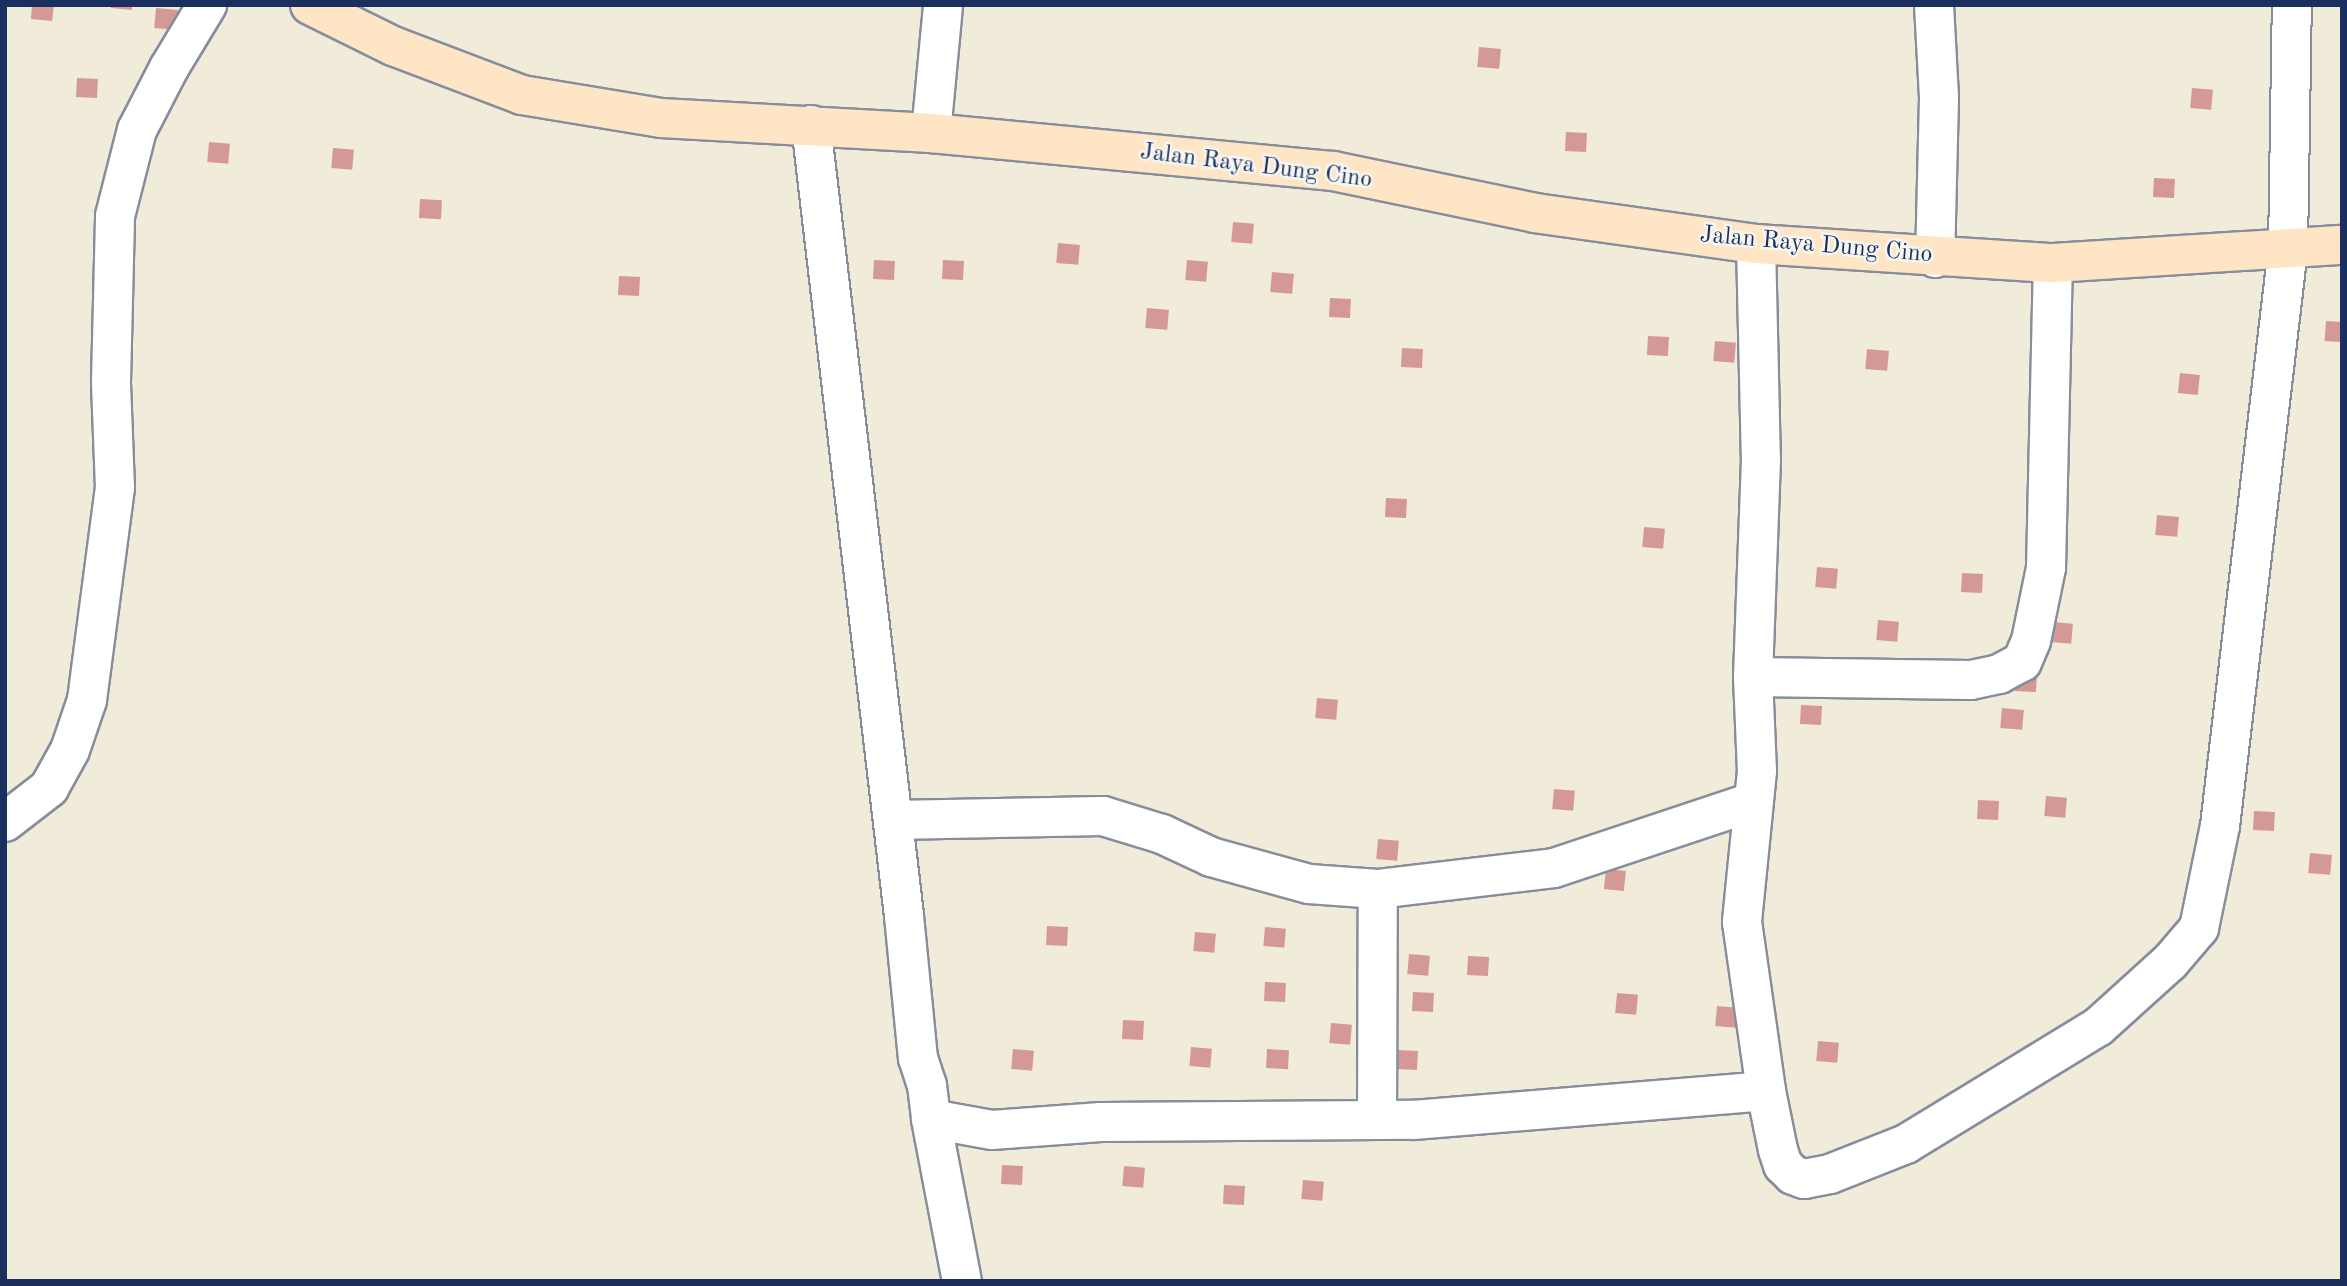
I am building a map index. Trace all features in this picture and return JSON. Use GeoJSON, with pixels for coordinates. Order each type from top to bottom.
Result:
{"type":"FeatureCollection","features":[{"type":"Feature","properties":{"kind":"street"},"geometry":{"type":"LineString","coordinates":[[5,822],[49,788],[70,750],[87,699],[115,488],[111,382],[115,216],[137,130],[169,68],[207,5]]}},
{"type":"Feature","properties":{"kind":"street","name":"Jalan Raya Dung Cino"},"geometry":{"type":"LineString","coordinates":[[310,5],[394,46],[522,95],[661,118],[931,133],[1333,172],[1535,213],[1756,244],[1935,258],[2053,263],[2342,244]]}},
{"type":"Feature","properties":{"kind":"street"},"geometry":{"type":"LineString","coordinates":[[931,133],[943,5]]}},
{"type":"Feature","properties":{"kind":"street"},"geometry":{"type":"LineString","coordinates":[[1934,5],[1938,98],[1935,258]]}},
{"type":"Feature","properties":{"kind":"street"},"geometry":{"type":"LineString","coordinates":[[1756,244],[1761,459],[1753,677],[1757,771],[1742,922],[1766,1091],[1783,1165],[1793,1175],[1804,1179],[1830,1174],[1906,1144],[2098,1027],[2170,962],[2199,928],[2220,826],[2288,249],[2292,5]]}},
{"type":"Feature","properties":{"kind":"street"},"geometry":{"type":"LineString","coordinates":[[811,125],[893,820],[918,1058],[927,1085],[962,1281]]}},
{"type":"Feature","properties":{"kind":"street"},"geometry":{"type":"LineString","coordinates":[[1753,677],[1970,680],[2000,674],[2022,663],[2032,641],[2046,568],[2053,263]]}},
{"type":"Feature","properties":{"kind":"street"},"geometry":{"type":"LineString","coordinates":[[893,820],[1102,816],[1162,834],[1211,857],[1309,884],[1378,889],[1554,868],[1752,802]]}},
{"type":"Feature","properties":{"kind":"street"},"geometry":{"type":"LineString","coordinates":[[1377,1120],[1378,889]]}},
{"type":"Feature","properties":{"kind":"street"},"geometry":{"type":"LineString","coordinates":[[931,1119],[992,1130],[1101,1122],[1414,1120],[1766,1091]]}},
{"type":"Feature","properties":{"kind":"building"},"geometry":{"type":"Polygon","coordinates":[[[32,5],[54,5],[52,21],[31,19],[32,5]]]}},
{"type":"Feature","properties":{"kind":"building"},"geometry":{"type":"Polygon","coordinates":[[[111,5],[132,5],[132,10],[111,8],[111,5]]]}},
{"type":"Feature","properties":{"kind":"building"},"geometry":{"type":"Polygon","coordinates":[[[156,8],[178,10],[176,30],[154,28],[156,8]]]}},
{"type":"Feature","properties":{"kind":"building"},"geometry":{"type":"Polygon","coordinates":[[[1479,47],[1501,49],[1499,69],[1477,67],[1479,47]]]}},
{"type":"Feature","properties":{"kind":"building"},"geometry":{"type":"Polygon","coordinates":[[[77,78],[98,79],[97,98],[76,97],[77,78]]]}},
{"type":"Feature","properties":{"kind":"building"},"geometry":{"type":"Polygon","coordinates":[[[2192,88],[2213,90],[2211,110],[2190,108],[2192,88]]]}},
{"type":"Feature","properties":{"kind":"building"},"geometry":{"type":"Polygon","coordinates":[[[1566,132],[1587,133],[1586,152],[1565,151],[1566,132]]]}},
{"type":"Feature","properties":{"kind":"building"},"geometry":{"type":"Polygon","coordinates":[[[209,142],[230,144],[228,164],[207,162],[209,142]]]}},
{"type":"Feature","properties":{"kind":"building"},"geometry":{"type":"Polygon","coordinates":[[[333,148],[354,150],[352,170],[331,168],[333,148]]]}},
{"type":"Feature","properties":{"kind":"building"},"geometry":{"type":"Polygon","coordinates":[[[2154,178],[2175,179],[2174,198],[2153,197],[2154,178]]]}},
{"type":"Feature","properties":{"kind":"building"},"geometry":{"type":"Polygon","coordinates":[[[420,199],[442,200],[441,219],[419,218],[420,199]]]}},
{"type":"Feature","properties":{"kind":"building"},"geometry":{"type":"Polygon","coordinates":[[[1233,222],[1254,224],[1252,244],[1231,242],[1233,222]]]}},
{"type":"Feature","properties":{"kind":"building"},"geometry":{"type":"Polygon","coordinates":[[[1058,243],[1080,245],[1078,265],[1056,263],[1058,243]]]}},
{"type":"Feature","properties":{"kind":"building"},"geometry":{"type":"Polygon","coordinates":[[[874,260],[895,261],[894,280],[873,279],[874,260]]]}},
{"type":"Feature","properties":{"kind":"building"},"geometry":{"type":"Polygon","coordinates":[[[943,260],[964,261],[963,280],[942,279],[943,260]]]}},
{"type":"Feature","properties":{"kind":"building"},"geometry":{"type":"Polygon","coordinates":[[[1187,260],[1208,262],[1206,282],[1185,280],[1187,260]]]}},
{"type":"Feature","properties":{"kind":"building"},"geometry":{"type":"Polygon","coordinates":[[[1272,272],[1294,274],[1292,294],[1270,292],[1272,272]]]}},
{"type":"Feature","properties":{"kind":"building"},"geometry":{"type":"Polygon","coordinates":[[[619,276],[640,277],[639,296],[618,295],[619,276]]]}},
{"type":"Feature","properties":{"kind":"building"},"geometry":{"type":"Polygon","coordinates":[[[1330,298],[1351,299],[1350,318],[1329,317],[1330,298]]]}},
{"type":"Feature","properties":{"kind":"building"},"geometry":{"type":"Polygon","coordinates":[[[1147,308],[1169,310],[1167,330],[1145,328],[1147,308]]]}},
{"type":"Feature","properties":{"kind":"building"},"geometry":{"type":"Polygon","coordinates":[[[2326,321],[2342,322],[2341,342],[2325,341],[2326,321]]]}},
{"type":"Feature","properties":{"kind":"building"},"geometry":{"type":"Polygon","coordinates":[[[1648,336],[1669,337],[1668,356],[1647,355],[1648,336]]]}},
{"type":"Feature","properties":{"kind":"building"},"geometry":{"type":"Polygon","coordinates":[[[1715,341],[1736,343],[1734,363],[1713,361],[1715,341]]]}},
{"type":"Feature","properties":{"kind":"building"},"geometry":{"type":"Polygon","coordinates":[[[1402,348],[1423,349],[1422,368],[1401,367],[1402,348]]]}},
{"type":"Feature","properties":{"kind":"building"},"geometry":{"type":"Polygon","coordinates":[[[1867,349],[1889,351],[1887,371],[1865,369],[1867,349]]]}},
{"type":"Feature","properties":{"kind":"building"},"geometry":{"type":"Polygon","coordinates":[[[2180,373],[2200,375],[2198,395],[2178,393],[2180,373]]]}},
{"type":"Feature","properties":{"kind":"building"},"geometry":{"type":"Polygon","coordinates":[[[1386,498],[1407,499],[1406,518],[1385,517],[1386,498]]]}},
{"type":"Feature","properties":{"kind":"building"},"geometry":{"type":"Polygon","coordinates":[[[2157,515],[2179,517],[2177,537],[2155,535],[2157,515]]]}},
{"type":"Feature","properties":{"kind":"building"},"geometry":{"type":"Polygon","coordinates":[[[1644,527],[1665,529],[1663,549],[1642,547],[1644,527]]]}},
{"type":"Feature","properties":{"kind":"building"},"geometry":{"type":"Polygon","coordinates":[[[1817,567],[1838,569],[1836,589],[1815,587],[1817,567]]]}},
{"type":"Feature","properties":{"kind":"building"},"geometry":{"type":"Polygon","coordinates":[[[1962,573],[1983,574],[1982,593],[1961,592],[1962,573]]]}},
{"type":"Feature","properties":{"kind":"building"},"geometry":{"type":"Polygon","coordinates":[[[1878,620],[1899,622],[1897,642],[1876,640],[1878,620]]]}},
{"type":"Feature","properties":{"kind":"building"},"geometry":{"type":"Polygon","coordinates":[[[2052,622],[2073,624],[2071,644],[2050,642],[2052,622]]]}},
{"type":"Feature","properties":{"kind":"building"},"geometry":{"type":"Polygon","coordinates":[[[2016,672],[2037,673],[2036,692],[2015,691],[2016,672]]]}},
{"type":"Feature","properties":{"kind":"building"},"geometry":{"type":"Polygon","coordinates":[[[1317,698],[1338,700],[1336,720],[1315,718],[1317,698]]]}},
{"type":"Feature","properties":{"kind":"building"},"geometry":{"type":"Polygon","coordinates":[[[1801,705],[1822,706],[1821,725],[1800,724],[1801,705]]]}},
{"type":"Feature","properties":{"kind":"building"},"geometry":{"type":"Polygon","coordinates":[[[2002,708],[2024,710],[2022,730],[2000,728],[2002,708]]]}},
{"type":"Feature","properties":{"kind":"building"},"geometry":{"type":"Polygon","coordinates":[[[1554,789],[1575,791],[1573,811],[1552,809],[1554,789]]]}},
{"type":"Feature","properties":{"kind":"building"},"geometry":{"type":"Polygon","coordinates":[[[2046,796],[2067,798],[2065,818],[2044,816],[2046,796]]]}},
{"type":"Feature","properties":{"kind":"building"},"geometry":{"type":"Polygon","coordinates":[[[1978,800],[1999,801],[1998,820],[1977,819],[1978,800]]]}},
{"type":"Feature","properties":{"kind":"building"},"geometry":{"type":"Polygon","coordinates":[[[2254,811],[2275,812],[2274,831],[2253,830],[2254,811]]]}},
{"type":"Feature","properties":{"kind":"building"},"geometry":{"type":"Polygon","coordinates":[[[1378,839],[1399,841],[1397,861],[1376,859],[1378,839]]]}},
{"type":"Feature","properties":{"kind":"building"},"geometry":{"type":"Polygon","coordinates":[[[2310,853],[2332,855],[2330,875],[2308,873],[2310,853]]]}},
{"type":"Feature","properties":{"kind":"building"},"geometry":{"type":"Polygon","coordinates":[[[1606,869],[1626,871],[1624,891],[1604,889],[1606,869]]]}},
{"type":"Feature","properties":{"kind":"building"},"geometry":{"type":"Polygon","coordinates":[[[1047,926],[1068,927],[1067,946],[1046,945],[1047,926]]]}},
{"type":"Feature","properties":{"kind":"building"},"geometry":{"type":"Polygon","coordinates":[[[1265,927],[1286,929],[1284,948],[1263,946],[1265,927]]]}},
{"type":"Feature","properties":{"kind":"building"},"geometry":{"type":"Polygon","coordinates":[[[1195,932],[1216,934],[1214,953],[1193,951],[1195,932]]]}},
{"type":"Feature","properties":{"kind":"building"},"geometry":{"type":"Polygon","coordinates":[[[1409,954],[1430,956],[1428,976],[1407,974],[1409,954]]]}},
{"type":"Feature","properties":{"kind":"building"},"geometry":{"type":"Polygon","coordinates":[[[1468,956],[1489,957],[1488,976],[1467,975],[1468,956]]]}},
{"type":"Feature","properties":{"kind":"building"},"geometry":{"type":"Polygon","coordinates":[[[1265,982],[1286,983],[1285,1002],[1264,1001],[1265,982]]]}},
{"type":"Feature","properties":{"kind":"building"},"geometry":{"type":"Polygon","coordinates":[[[1413,992],[1434,993],[1433,1012],[1412,1011],[1413,992]]]}},
{"type":"Feature","properties":{"kind":"building"},"geometry":{"type":"Polygon","coordinates":[[[1617,993],[1638,995],[1636,1015],[1615,1013],[1617,993]]]}},
{"type":"Feature","properties":{"kind":"building"},"geometry":{"type":"Polygon","coordinates":[[[1717,1006],[1738,1008],[1736,1028],[1715,1026],[1717,1006]]]}},
{"type":"Feature","properties":{"kind":"building"},"geometry":{"type":"Polygon","coordinates":[[[1123,1020],[1144,1021],[1143,1040],[1122,1039],[1123,1020]]]}},
{"type":"Feature","properties":{"kind":"building"},"geometry":{"type":"Polygon","coordinates":[[[1331,1023],[1352,1025],[1350,1045],[1329,1043],[1331,1023]]]}},
{"type":"Feature","properties":{"kind":"building"},"geometry":{"type":"Polygon","coordinates":[[[1818,1041],[1839,1043],[1837,1063],[1816,1061],[1818,1041]]]}},
{"type":"Feature","properties":{"kind":"building"},"geometry":{"type":"Polygon","coordinates":[[[1191,1047],[1212,1049],[1210,1068],[1189,1066],[1191,1047]]]}},
{"type":"Feature","properties":{"kind":"building"},"geometry":{"type":"Polygon","coordinates":[[[1013,1049],[1034,1051],[1032,1071],[1011,1069],[1013,1049]]]}},
{"type":"Feature","properties":{"kind":"building"},"geometry":{"type":"Polygon","coordinates":[[[1267,1049],[1289,1050],[1288,1069],[1266,1068],[1267,1049]]]}},
{"type":"Feature","properties":{"kind":"building"},"geometry":{"type":"Polygon","coordinates":[[[1397,1050],[1418,1051],[1417,1070],[1396,1069],[1397,1050]]]}},
{"type":"Feature","properties":{"kind":"building"},"geometry":{"type":"Polygon","coordinates":[[[1002,1165],[1023,1166],[1022,1185],[1001,1184],[1002,1165]]]}},
{"type":"Feature","properties":{"kind":"building"},"geometry":{"type":"Polygon","coordinates":[[[1124,1166],[1145,1168],[1143,1188],[1122,1186],[1124,1166]]]}},
{"type":"Feature","properties":{"kind":"building"},"geometry":{"type":"Polygon","coordinates":[[[1303,1180],[1324,1182],[1322,1201],[1301,1199],[1303,1180]]]}},
{"type":"Feature","properties":{"kind":"building"},"geometry":{"type":"Polygon","coordinates":[[[1224,1185],[1245,1186],[1244,1205],[1223,1204],[1224,1185]]]}}]}
